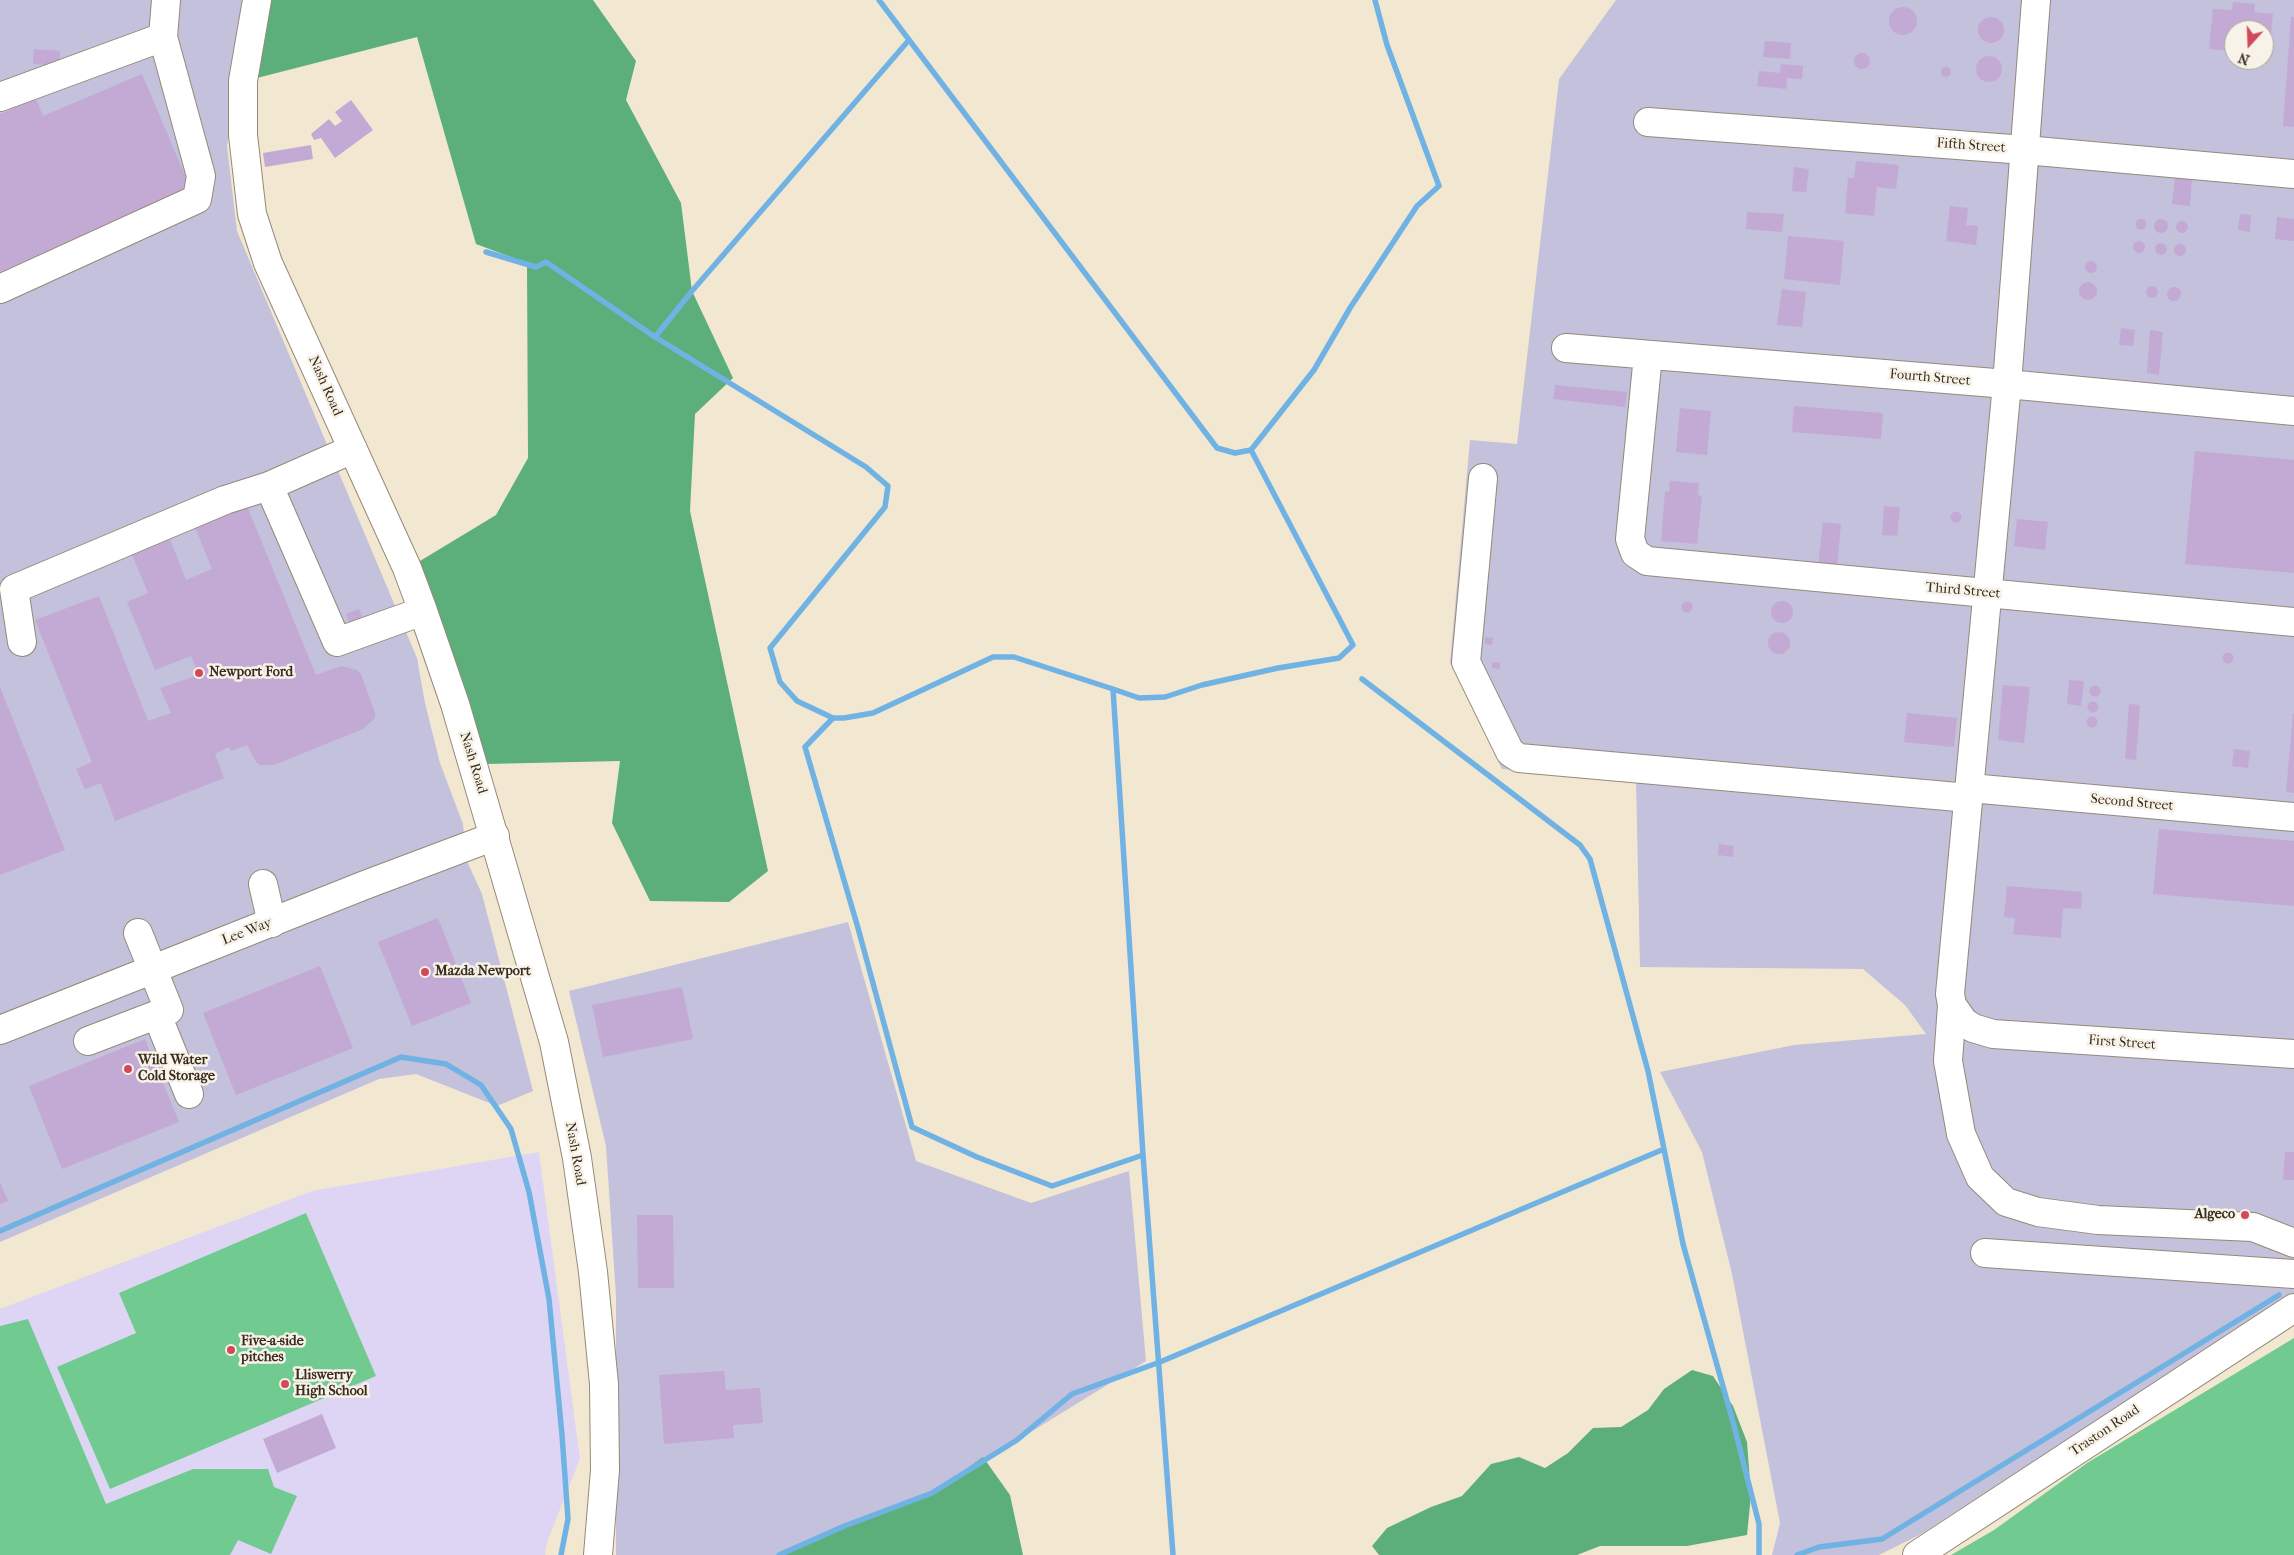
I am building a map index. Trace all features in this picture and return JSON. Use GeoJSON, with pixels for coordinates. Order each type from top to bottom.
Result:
{"type":"FeatureCollection","features":[{"type":"Feature","properties":{"kind":"street"},"geometry":{"type":"LineString","coordinates":[[0,289],[197,199],[201,176],[163,37],[166,0]]}},
{"type":"Feature","properties":{"kind":"street","name":"Nash Road"},"geometry":{"type":"LineString","coordinates":[[257,0],[243,81],[243,135],[252,214],[268,263],[407,568],[423,611],[455,704],[554,1042],[577,1158],[593,1272],[604,1384],[605,1470],[598,1555]]}},
{"type":"Feature","properties":{"kind":"street"},"geometry":{"type":"LineString","coordinates":[[2036,0],[2007,384],[1950,994],[1954,1009],[1948,1061],[1961,1134],[1980,1177],[2006,1202],[2038,1212],[2098,1220],[2254,1228],[2294,1243]]}},
{"type":"Feature","properties":{"kind":"street"},"geometry":{"type":"LineString","coordinates":[[0,97],[163,37]]}},
{"type":"Feature","properties":{"kind":"street","name":"Fifth Street"},"geometry":{"type":"LineString","coordinates":[[1648,122],[2025,150],[2294,174]]}},
{"type":"Feature","properties":{"kind":"street","name":"Fourth Street"},"geometry":{"type":"LineString","coordinates":[[1566,348],[2007,384],[2294,411]]}},
{"type":"Feature","properties":{"kind":"street","name":"Third Street"},"geometry":{"type":"LineString","coordinates":[[1648,355],[1630,539],[1635,553],[1647,561],[2294,622]]}},
{"type":"Feature","properties":{"kind":"street"},"geometry":{"type":"LineString","coordinates":[[22,642],[14,588],[225,500],[269,486],[353,449]]}},
{"type":"Feature","properties":{"kind":"street","name":"Second Street"},"geometry":{"type":"LineString","coordinates":[[1484,478],[1466,662],[1510,752],[1519,758],[2294,817]]}},
{"type":"Feature","properties":{"kind":"street"},"geometry":{"type":"LineString","coordinates":[[269,486],[337,642],[423,611]]}},
{"type":"Feature","properties":{"kind":"street","name":"Lee Way"},"geometry":{"type":"LineString","coordinates":[[0,1030],[495,836]]}},
{"type":"Feature","properties":{"kind":"street"},"geometry":{"type":"LineString","coordinates":[[263,884],[272,922]]}},
{"type":"Feature","properties":{"kind":"street"},"geometry":{"type":"LineString","coordinates":[[88,1041],[169,1010],[138,933]]}},
{"type":"Feature","properties":{"kind":"street","name":"First Street"},"geometry":{"type":"LineString","coordinates":[[1954,1009],[1973,1028],[1993,1034],[2294,1054]]}},
{"type":"Feature","properties":{"kind":"street"},"geometry":{"type":"LineString","coordinates":[[157,1015],[189,1094]]}},
{"type":"Feature","properties":{"kind":"street"},"geometry":{"type":"LineString","coordinates":[[1985,1253],[2294,1274]]}},
{"type":"Feature","properties":{"kind":"street","name":"Traston Road"},"geometry":{"type":"LineString","coordinates":[[1917,1555],[2293,1310]]}},
{"type":"Feature","properties":{"kind":"shaded area"},"geometry":{"type":"Polygon","coordinates":[[[0,0],[250,0],[227,146],[237,231],[417,658],[425,703],[440,763],[463,824],[466,859],[482,894],[533,1091],[497,1106],[416,1074],[379,1079],[0,1242],[0,0]]]}},
{"type":"Feature","properties":{"kind":"shaded area"},"geometry":{"type":"Polygon","coordinates":[[[1616,0],[2294,0],[2294,1293],[1921,1534],[1879,1555],[1772,1555],[1780,1523],[1732,1274],[1702,1152],[1660,1072],[1794,1045],[1926,1034],[1905,1005],[1863,969],[1640,967],[1636,778],[1502,769],[1450,663],[1470,440],[1517,444],[1559,79],[1616,0]]]}},
{"type":"Feature","properties":{"kind":"shaded area"},"geometry":{"type":"Polygon","coordinates":[[[848,922],[916,1161],[1031,1203],[1129,1171],[1146,1361],[932,1493],[842,1527],[779,1555],[616,1555],[616,1296],[606,1146],[569,991],[848,922]]]}},
{"type":"Feature","properties":{"kind":"shaded area","name":"Lliswerry High School"},"geometry":{"type":"Polygon","coordinates":[[[539,1152],[580,1459],[547,1542],[545,1555],[0,1555],[0,1309],[312,1191],[539,1152]]]}},
{"type":"Feature","properties":{"kind":"green space"},"geometry":{"type":"Polygon","coordinates":[[[271,0],[593,0],[636,61],[626,100],[681,203],[692,291],[733,378],[695,414],[690,511],[768,871],[729,902],[650,901],[612,823],[620,761],[486,764],[415,564],[496,515],[528,458],[527,263],[476,244],[417,37],[257,78],[271,0]]]}},
{"type":"Feature","properties":{"kind":"green space","name":"Five-a-side pitches"},"geometry":{"type":"Polygon","coordinates":[[[306,1213],[376,1376],[110,1489],[57,1367],[136,1333],[119,1293],[306,1213]]]}},
{"type":"Feature","properties":{"kind":"green space"},"geometry":{"type":"Polygon","coordinates":[[[28,1319],[106,1504],[193,1469],[268,1469],[274,1487],[297,1496],[271,1554],[238,1540],[230,1555],[0,1555],[0,1326],[28,1319]]]}},
{"type":"Feature","properties":{"kind":"green space"},"geometry":{"type":"Polygon","coordinates":[[[2294,1338],[2294,1555],[1951,1555],[1994,1530],[2087,1463],[2294,1338]]]}},
{"type":"Feature","properties":{"kind":"green space"},"geometry":{"type":"Polygon","coordinates":[[[1692,1370],[1713,1376],[1733,1406],[1747,1442],[1751,1495],[1747,1535],[1687,1546],[1600,1546],[1577,1555],[1379,1555],[1372,1546],[1387,1528],[1431,1507],[1462,1496],[1491,1464],[1519,1457],[1545,1468],[1568,1453],[1593,1428],[1621,1427],[1648,1410],[1664,1389],[1692,1370]]]}},
{"type":"Feature","properties":{"kind":"green space"},"geometry":{"type":"Polygon","coordinates":[[[983,1457],[1010,1495],[1023,1555],[779,1555],[842,1527],[932,1493],[983,1457]]]}},
{"type":"Feature","properties":{"kind":"building"},"geometry":{"type":"Polygon","coordinates":[[[2233,2],[2255,4],[2254,12],[2273,14],[2272,20],[2224,20],[2224,50],[2209,49],[2213,9],[2232,10],[2233,2]]]}},
{"type":"Feature","properties":{"kind":"building"},"geometry":{"type":"Polygon","coordinates":[[[1903,7],[1913,11],[1917,21],[1913,31],[1903,35],[1893,31],[1889,21],[1893,11],[1903,7]]]}},
{"type":"Feature","properties":{"kind":"building"},"geometry":{"type":"Polygon","coordinates":[[[1991,17],[2000,21],[2004,30],[2000,39],[1991,43],[1982,39],[1978,30],[1982,21],[1991,17]]]}},
{"type":"Feature","properties":{"kind":"building"},"geometry":{"type":"Polygon","coordinates":[[[2291,17],[2294,17],[2294,127],[2283,126],[2291,17]]]}},
{"type":"Feature","properties":{"kind":"building"},"geometry":{"type":"Polygon","coordinates":[[[1765,41],[1791,43],[1790,59],[1763,57],[1765,41]]]}},
{"type":"Feature","properties":{"kind":"building"},"geometry":{"type":"Polygon","coordinates":[[[34,49],[60,51],[59,66],[33,64],[34,49]]]}},
{"type":"Feature","properties":{"kind":"building"},"geometry":{"type":"Polygon","coordinates":[[[1859,53],[1865,53],[1870,58],[1868,67],[1859,69],[1854,64],[1854,58],[1859,53]]]}},
{"type":"Feature","properties":{"kind":"building"},"geometry":{"type":"Polygon","coordinates":[[[1989,56],[1998,60],[2002,69],[1998,78],[1989,82],[1980,78],[1976,69],[1980,60],[1989,56]]]}},
{"type":"Feature","properties":{"kind":"building"},"geometry":{"type":"Polygon","coordinates":[[[1781,64],[1803,66],[1802,79],[1787,78],[1786,89],[1757,86],[1759,71],[1780,73],[1781,64]]]}},
{"type":"Feature","properties":{"kind":"building"},"geometry":{"type":"Polygon","coordinates":[[[1944,67],[1948,67],[1951,72],[1950,76],[1944,77],[1941,74],[1941,70],[1944,67]]]}},
{"type":"Feature","properties":{"kind":"building"},"geometry":{"type":"Polygon","coordinates":[[[142,74],[192,192],[0,274],[0,114],[36,99],[43,116],[142,74]]]}},
{"type":"Feature","properties":{"kind":"building"},"geometry":{"type":"Polygon","coordinates":[[[351,100],[373,130],[335,158],[321,138],[314,140],[311,134],[329,119],[335,126],[342,121],[335,112],[351,100]]]}},
{"type":"Feature","properties":{"kind":"building"},"geometry":{"type":"Polygon","coordinates":[[[311,145],[313,159],[265,167],[263,153],[311,145]]]}},
{"type":"Feature","properties":{"kind":"building"},"geometry":{"type":"Polygon","coordinates":[[[1856,161],[1899,165],[1896,189],[1877,187],[1874,216],[1845,213],[1848,178],[1854,178],[1856,161]]]}},
{"type":"Feature","properties":{"kind":"building"},"geometry":{"type":"Polygon","coordinates":[[[1794,167],[1809,169],[1806,192],[1792,191],[1794,167]]]}},
{"type":"Feature","properties":{"kind":"building"},"geometry":{"type":"Polygon","coordinates":[[[2175,177],[2192,179],[2190,206],[2172,204],[2175,177]]]}},
{"type":"Feature","properties":{"kind":"building"},"geometry":{"type":"Polygon","coordinates":[[[1950,206],[1968,208],[1966,225],[1978,226],[1976,245],[1946,241],[1950,206]]]}},
{"type":"Feature","properties":{"kind":"building"},"geometry":{"type":"Polygon","coordinates":[[[1747,212],[1784,214],[1782,232],[1746,229],[1747,212]]]}},
{"type":"Feature","properties":{"kind":"building"},"geometry":{"type":"Polygon","coordinates":[[[2240,214],[2251,215],[2250,232],[2238,230],[2240,214]]]}},
{"type":"Feature","properties":{"kind":"building"},"geometry":{"type":"Polygon","coordinates":[[[2277,217],[2294,219],[2294,241],[2275,239],[2277,217]]]}},
{"type":"Feature","properties":{"kind":"building"},"geometry":{"type":"Polygon","coordinates":[[[2139,219],[2143,219],[2146,224],[2145,228],[2139,229],[2136,226],[2136,222],[2139,219]]]}},
{"type":"Feature","properties":{"kind":"building"},"geometry":{"type":"Polygon","coordinates":[[[2161,219],[2166,221],[2168,226],[2166,231],[2161,233],[2156,231],[2154,226],[2156,221],[2161,219]]]}},
{"type":"Feature","properties":{"kind":"building"},"geometry":{"type":"Polygon","coordinates":[[[2180,221],[2184,221],[2188,227],[2184,233],[2180,233],[2176,229],[2176,225],[2180,221]]]}},
{"type":"Feature","properties":{"kind":"building"},"geometry":{"type":"Polygon","coordinates":[[[1788,236],[1844,241],[1840,285],[1784,279],[1788,236]]]}},
{"type":"Feature","properties":{"kind":"building"},"geometry":{"type":"Polygon","coordinates":[[[2137,241],[2141,241],[2145,247],[2141,253],[2137,253],[2133,249],[2133,245],[2137,241]]]}},
{"type":"Feature","properties":{"kind":"building"},"geometry":{"type":"Polygon","coordinates":[[[2163,243],[2166,244],[2166,254],[2159,255],[2156,254],[2155,247],[2156,244],[2163,243]]]}},
{"type":"Feature","properties":{"kind":"building"},"geometry":{"type":"Polygon","coordinates":[[[2182,244],[2185,245],[2185,255],[2178,256],[2175,255],[2174,248],[2175,245],[2182,244]]]}},
{"type":"Feature","properties":{"kind":"building"},"geometry":{"type":"Polygon","coordinates":[[[2093,261],[2096,262],[2096,272],[2089,273],[2086,272],[2085,265],[2086,262],[2093,261]]]}},
{"type":"Feature","properties":{"kind":"building"},"geometry":{"type":"Polygon","coordinates":[[[2088,282],[2094,285],[2097,291],[2094,297],[2088,300],[2082,297],[2079,291],[2082,285],[2088,282]]]}},
{"type":"Feature","properties":{"kind":"building"},"geometry":{"type":"Polygon","coordinates":[[[2154,286],[2157,287],[2157,297],[2150,298],[2147,297],[2146,290],[2147,287],[2154,286]]]}},
{"type":"Feature","properties":{"kind":"building"},"geometry":{"type":"Polygon","coordinates":[[[2171,287],[2177,287],[2181,294],[2177,301],[2171,301],[2167,297],[2167,291],[2171,287]]]}},
{"type":"Feature","properties":{"kind":"building"},"geometry":{"type":"Polygon","coordinates":[[[1782,289],[1806,292],[1802,327],[1777,325],[1782,289]]]}},
{"type":"Feature","properties":{"kind":"building"},"geometry":{"type":"Polygon","coordinates":[[[2121,328],[2135,330],[2133,346],[2119,345],[2121,328]]]}},
{"type":"Feature","properties":{"kind":"building"},"geometry":{"type":"Polygon","coordinates":[[[2150,330],[2163,332],[2159,375],[2147,373],[2150,330]]]}},
{"type":"Feature","properties":{"kind":"building"},"geometry":{"type":"Polygon","coordinates":[[[1555,385],[1627,392],[1625,407],[1553,399],[1555,385]]]}},
{"type":"Feature","properties":{"kind":"building"},"geometry":{"type":"Polygon","coordinates":[[[1794,406],[1883,413],[1881,439],[1792,432],[1794,406]]]}},
{"type":"Feature","properties":{"kind":"building"},"geometry":{"type":"Polygon","coordinates":[[[1680,408],[1711,411],[1707,455],[1676,452],[1680,408]]]}},
{"type":"Feature","properties":{"kind":"building"},"geometry":{"type":"Polygon","coordinates":[[[2195,451],[2294,460],[2294,573],[2185,564],[2195,451]]]}},
{"type":"Feature","properties":{"kind":"building"},"geometry":{"type":"Polygon","coordinates":[[[1670,481],[1699,483],[1698,495],[1702,496],[1697,544],[1661,541],[1665,491],[1669,492],[1670,481]]]}},
{"type":"Feature","properties":{"kind":"building"},"geometry":{"type":"Polygon","coordinates":[[[247,506],[316,675],[341,666],[357,670],[361,674],[375,713],[375,718],[363,729],[274,765],[260,765],[256,762],[247,745],[231,751],[229,747],[215,754],[224,778],[115,821],[101,783],[85,789],[76,769],[92,762],[35,620],[99,596],[148,721],[171,713],[160,688],[199,675],[191,656],[155,670],[127,602],[148,593],[128,545],[166,529],[186,580],[212,569],[194,525],[247,506]]]}},
{"type":"Feature","properties":{"kind":"building"},"geometry":{"type":"Polygon","coordinates":[[[1884,506],[1900,507],[1897,536],[1882,535],[1884,506]]]}},
{"type":"Feature","properties":{"kind":"building"},"geometry":{"type":"Polygon","coordinates":[[[1954,512],[1958,512],[1961,517],[1960,521],[1954,522],[1951,519],[1951,515],[1954,512]]]}},
{"type":"Feature","properties":{"kind":"building"},"geometry":{"type":"Polygon","coordinates":[[[2017,519],[2048,522],[2045,550],[2014,546],[2017,519]]]}},
{"type":"Feature","properties":{"kind":"building"},"geometry":{"type":"Polygon","coordinates":[[[1823,522],[1841,524],[1837,568],[1818,566],[1823,522]]]}},
{"type":"Feature","properties":{"kind":"building"},"geometry":{"type":"Polygon","coordinates":[[[1782,601],[1790,604],[1793,612],[1790,620],[1782,623],[1774,620],[1771,612],[1774,604],[1782,601]]]}},
{"type":"Feature","properties":{"kind":"building"},"geometry":{"type":"Polygon","coordinates":[[[1685,602],[1689,602],[1692,607],[1691,611],[1685,612],[1682,609],[1682,605],[1685,602]]]}},
{"type":"Feature","properties":{"kind":"building"},"geometry":{"type":"Polygon","coordinates":[[[359,609],[365,625],[352,630],[346,614],[359,609]]]}},
{"type":"Feature","properties":{"kind":"building"},"geometry":{"type":"Polygon","coordinates":[[[1779,632],[1787,635],[1790,643],[1787,651],[1779,654],[1771,651],[1768,643],[1771,635],[1779,632]]]}},
{"type":"Feature","properties":{"kind":"building"},"geometry":{"type":"Polygon","coordinates":[[[1485,637],[1493,638],[1492,645],[1485,644],[1485,637]]]}},
{"type":"Feature","properties":{"kind":"building"},"geometry":{"type":"Polygon","coordinates":[[[2226,653],[2230,653],[2233,658],[2232,662],[2226,663],[2223,660],[2223,656],[2226,653]]]}},
{"type":"Feature","properties":{"kind":"building"},"geometry":{"type":"Polygon","coordinates":[[[1492,662],[1500,663],[1500,669],[1492,668],[1492,662]]]}},
{"type":"Feature","properties":{"kind":"building"},"geometry":{"type":"Polygon","coordinates":[[[2069,680],[2084,681],[2081,706],[2067,704],[2069,680]]]}},
{"type":"Feature","properties":{"kind":"building"},"geometry":{"type":"Polygon","coordinates":[[[2003,685],[2030,687],[2024,743],[1998,740],[2003,685]]]}},
{"type":"Feature","properties":{"kind":"building"},"geometry":{"type":"Polygon","coordinates":[[[2093,686],[2097,686],[2100,691],[2099,695],[2093,696],[2090,693],[2090,689],[2093,686]]]}},
{"type":"Feature","properties":{"kind":"building"},"geometry":{"type":"Polygon","coordinates":[[[0,687],[65,850],[0,875],[0,687]]]}},
{"type":"Feature","properties":{"kind":"building"},"geometry":{"type":"Polygon","coordinates":[[[2091,702],[2095,702],[2098,707],[2097,711],[2091,712],[2088,709],[2088,705],[2091,702]]]}},
{"type":"Feature","properties":{"kind":"building"},"geometry":{"type":"Polygon","coordinates":[[[2129,704],[2140,705],[2136,760],[2125,759],[2129,704]]]}},
{"type":"Feature","properties":{"kind":"building"},"geometry":{"type":"Polygon","coordinates":[[[1907,713],[1957,718],[1954,747],[1904,742],[1907,713]]]}},
{"type":"Feature","properties":{"kind":"building"},"geometry":{"type":"Polygon","coordinates":[[[2294,714],[2294,793],[2286,792],[2294,714]]]}},
{"type":"Feature","properties":{"kind":"building"},"geometry":{"type":"Polygon","coordinates":[[[2090,717],[2094,717],[2097,722],[2096,726],[2090,727],[2087,724],[2087,720],[2090,717]]]}},
{"type":"Feature","properties":{"kind":"building"},"geometry":{"type":"Polygon","coordinates":[[[2234,749],[2250,751],[2248,768],[2232,766],[2234,749]]]}},
{"type":"Feature","properties":{"kind":"building"},"geometry":{"type":"Polygon","coordinates":[[[2159,829],[2294,841],[2294,906],[2153,894],[2159,829]]]}},
{"type":"Feature","properties":{"kind":"building"},"geometry":{"type":"Polygon","coordinates":[[[1719,844],[1734,846],[1733,857],[1718,855],[1719,844]]]}},
{"type":"Feature","properties":{"kind":"building"},"geometry":{"type":"Polygon","coordinates":[[[2007,886],[2082,892],[2081,909],[2063,908],[2061,938],[2013,934],[2015,918],[2004,917],[2007,886]]]}},
{"type":"Feature","properties":{"kind":"building"},"geometry":{"type":"Polygon","coordinates":[[[438,918],[471,1003],[412,1026],[378,942],[438,918]]]}},
{"type":"Feature","properties":{"kind":"building"},"geometry":{"type":"Polygon","coordinates":[[[320,966],[353,1048],[236,1095],[203,1013],[320,966]]]}},
{"type":"Feature","properties":{"kind":"building"},"geometry":{"type":"Polygon","coordinates":[[[682,987],[693,1039],[603,1057],[592,1005],[682,987]]]}},
{"type":"Feature","properties":{"kind":"building"},"geometry":{"type":"Polygon","coordinates":[[[145,1039],[179,1122],[62,1169],[29,1086],[145,1039]]]}},
{"type":"Feature","properties":{"kind":"building"},"geometry":{"type":"Polygon","coordinates":[[[2285,1152],[2294,1152],[2294,1180],[2283,1180],[2285,1152]]]}},
{"type":"Feature","properties":{"kind":"building"},"geometry":{"type":"Polygon","coordinates":[[[0,1182],[8,1201],[0,1204],[0,1182]]]}},
{"type":"Feature","properties":{"kind":"building"},"geometry":{"type":"Polygon","coordinates":[[[637,1215],[673,1215],[674,1288],[638,1288],[637,1215]]]}},
{"type":"Feature","properties":{"kind":"building"},"geometry":{"type":"Polygon","coordinates":[[[724,1371],[726,1390],[760,1388],[763,1423],[733,1425],[734,1438],[664,1444],[659,1375],[724,1371]]]}},
{"type":"Feature","properties":{"kind":"building"},"geometry":{"type":"Polygon","coordinates":[[[322,1414],[336,1448],[277,1473],[263,1439],[322,1414]]]}},
{"type":"Feature","properties":{"kind":"waterway"},"geometry":{"type":"LineString","coordinates":[[879,0],[1217,448],[1235,453],[1251,450],[1353,645],[1339,658],[1278,668],[1202,685],[1165,697],[1139,698],[1113,689],[1143,1155],[1173,1555]]}},
{"type":"Feature","properties":{"kind":"waterway"},"geometry":{"type":"LineString","coordinates":[[1251,450],[1314,370],[1350,308],[1417,206],[1439,186],[1387,45],[1375,0]]}},
{"type":"Feature","properties":{"kind":"waterway"},"geometry":{"type":"LineString","coordinates":[[655,337],[692,291],[909,40]]}},
{"type":"Feature","properties":{"kind":"waterway"},"geometry":{"type":"LineString","coordinates":[[486,252],[536,267],[546,262],[655,337],[866,467],[888,486],[885,507],[770,648],[780,682],[797,701],[833,718]]}},
{"type":"Feature","properties":{"kind":"waterway"},"geometry":{"type":"LineString","coordinates":[[1113,689],[1014,657],[993,657],[873,713],[833,718],[805,747],[858,928],[912,1127],[977,1157],[1052,1186],[1143,1155]]}},
{"type":"Feature","properties":{"kind":"waterway"},"geometry":{"type":"LineString","coordinates":[[779,1555],[842,1527],[932,1493],[1017,1440],[1072,1394],[1160,1362],[1664,1149],[1648,1071],[1590,859],[1580,845],[1362,679]]}},
{"type":"Feature","properties":{"kind":"waterway"},"geometry":{"type":"LineString","coordinates":[[0,1231],[401,1057],[446,1064],[481,1085],[511,1129],[529,1192],[549,1299],[562,1435],[568,1519],[561,1555]]}},
{"type":"Feature","properties":{"kind":"waterway"},"geometry":{"type":"LineString","coordinates":[[1664,1149],[1683,1244],[1733,1422],[1759,1524],[1759,1555]]}},
{"type":"Feature","properties":{"kind":"waterway"},"geometry":{"type":"LineString","coordinates":[[1797,1555],[1819,1547],[1882,1539],[2279,1295]]}},
{"type":"Feature","properties":{"kind":"place","name":"Newport Ford"},"geometry":{"type":"Point","coordinates":[199,673]}},
{"type":"Feature","properties":{"kind":"place","name":"Mazda Newport"},"geometry":{"type":"Point","coordinates":[425,972]}},
{"type":"Feature","properties":{"kind":"place","name":"Wild Water Cold Storage"},"geometry":{"type":"Point","coordinates":[128,1069]}},
{"type":"Feature","properties":{"kind":"place","name":"Algeco"},"geometry":{"type":"Point","coordinates":[2245,1215]}},
{"type":"Feature","properties":{"kind":"place","name":"Five-a-side pitches"},"geometry":{"type":"Point","coordinates":[231,1350]}},
{"type":"Feature","properties":{"kind":"place","name":"Lliswerry High School"},"geometry":{"type":"Point","coordinates":[285,1384]}}]}
